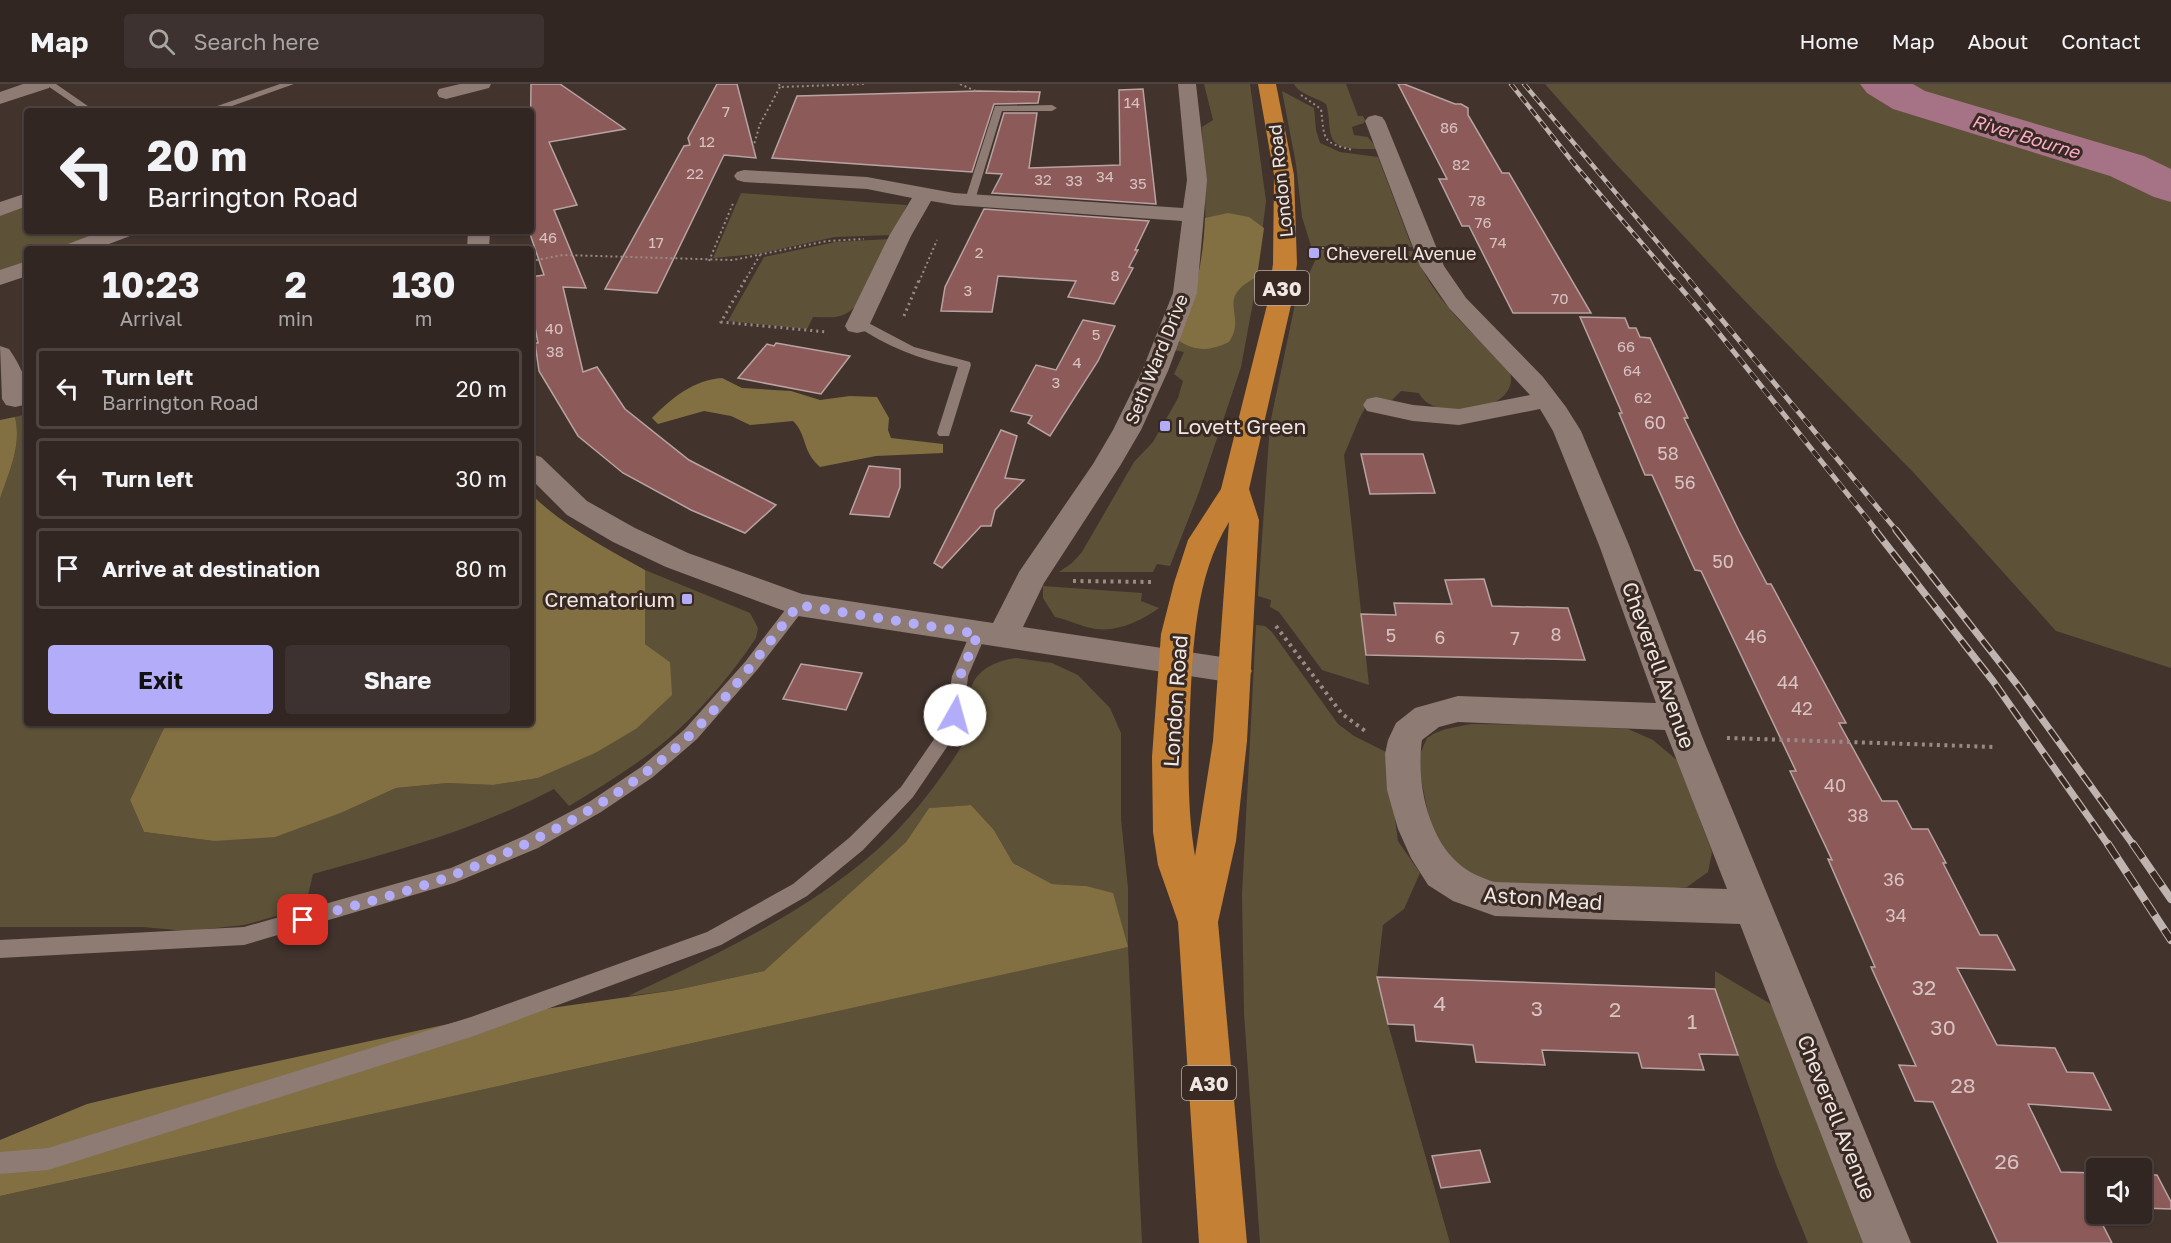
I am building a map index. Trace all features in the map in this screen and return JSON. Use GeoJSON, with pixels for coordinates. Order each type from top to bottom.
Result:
{"type":"FeatureCollection","features":[{"type":"Feature","properties":{"kind":"highway","name":"London Road"},"geometry":{"type":"LineString","coordinates":[[1223,1243],[1198,922],[1177,865],[1172,832],[1170,757],[1175,662],[1186,593],[1203,540],[1235,489],[1279,305],[1287,248],[1284,175],[1267,84]]}},
{"type":"Feature","properties":{"kind":"highway","name":"London Road"},"geometry":{"type":"LineString","coordinates":[[1198,922],[1217,841],[1230,741],[1244,520],[1235,489]]}},
{"type":"Feature","properties":{"kind":"street"},"geometry":{"type":"LineString","coordinates":[[0,98],[14,87],[42,84]]}},
{"type":"Feature","properties":{"kind":"street"},"geometry":{"type":"LineString","coordinates":[[455,108],[442,88],[482,84]]}},
{"type":"Feature","properties":{"kind":"street","name":"Seth Ward Drive"},"geometry":{"type":"LineString","coordinates":[[990,635],[1030,580],[1106,466],[1145,394],[1185,293],[1197,180],[1187,84]]}},
{"type":"Feature","properties":{"kind":"street","name":"Cheverell Avenue"},"geometry":{"type":"LineString","coordinates":[[1374,122],[1432,266],[1457,303],[1534,382],[1562,422],[1614,545],[1681,726],[1887,1243]]}},
{"type":"Feature","properties":{"kind":"street"},"geometry":{"type":"LineString","coordinates":[[744,176],[867,183],[895,187],[924,195],[963,199],[1194,215]]}},
{"type":"Feature","properties":{"kind":"street"},"geometry":{"type":"LineString","coordinates":[[858,324],[900,236],[924,195]]}},
{"type":"Feature","properties":{"kind":"street"},"geometry":{"type":"LineString","coordinates":[[0,208],[24,200]]}},
{"type":"Feature","properties":{"kind":"street"},"geometry":{"type":"LineString","coordinates":[[84,246],[114,234]]}},
{"type":"Feature","properties":{"kind":"street"},"geometry":{"type":"LineString","coordinates":[[0,278],[24,269]]}},
{"type":"Feature","properties":{"kind":"street"},"geometry":{"type":"LineString","coordinates":[[0,354],[11,377],[14,400]]}},
{"type":"Feature","properties":{"kind":"street"},"geometry":{"type":"LineString","coordinates":[[1376,405],[1413,413],[1459,417],[1547,400]]}},
{"type":"Feature","properties":{"kind":"street"},"geometry":{"type":"LineString","coordinates":[[534,466],[577,508],[624,535],[677,560],[798,605],[1234,670]]}},
{"type":"Feature","properties":{"kind":"street","name":"Aston Mead"},"geometry":{"type":"LineString","coordinates":[[1681,726],[1458,709],[1434,713],[1405,738],[1404,772],[1411,818],[1420,842],[1442,872],[1459,885],[1474,893],[1495,899],[1752,907]]}},
{"type":"Feature","properties":{"kind":"lane"},"geometry":{"type":"LineString","coordinates":[[50,84],[86,108]]}},
{"type":"Feature","properties":{"kind":"lane"},"geometry":{"type":"LineString","coordinates":[[217,108],[289,84]]}},
{"type":"Feature","properties":{"kind":"lane"},"geometry":{"type":"LineString","coordinates":[[963,199],[998,108],[1052,108]]}},
{"type":"Feature","properties":{"kind":"lane"},"geometry":{"type":"LineString","coordinates":[[858,324],[919,353],[965,365],[944,433]]}},
{"type":"Feature","properties":{"kind":"lane"},"geometry":{"type":"LineString","coordinates":[[0,949],[244,936],[454,875],[531,842],[595,807],[647,772],[691,734],[751,666],[798,605]]}},
{"type":"Feature","properties":{"kind":"lane"},"geometry":{"type":"LineString","coordinates":[[0,1163],[48,1159],[471,1028],[714,939],[800,890],[856,844],[907,792],[946,735],[955,715],[960,676],[990,635]]}},
{"type":"Feature","properties":{"kind":"path"},"geometry":{"type":"LineString","coordinates":[[709,261],[744,176],[760,124],[779,86],[864,84]]}},
{"type":"Feature","properties":{"kind":"path"},"geometry":{"type":"LineString","coordinates":[[1298,94],[1316,103],[1321,109],[1324,136],[1330,144],[1344,149],[1387,152]]}},
{"type":"Feature","properties":{"kind":"path"},"geometry":{"type":"LineString","coordinates":[[893,342],[963,199]]}},
{"type":"Feature","properties":{"kind":"path"},"geometry":{"type":"LineString","coordinates":[[534,260],[563,255],[733,260],[827,241],[900,236]]}},
{"type":"Feature","properties":{"kind":"path"},"geometry":{"type":"LineString","coordinates":[[1287,248],[1424,249]]}},
{"type":"Feature","properties":{"kind":"path"},"geometry":{"type":"LineString","coordinates":[[761,255],[721,322],[849,333],[858,324]]}},
{"type":"Feature","properties":{"kind":"path"},"geometry":{"type":"LineString","coordinates":[[1681,726],[1996,747]]}},
{"type":"Feature","properties":{"kind":"shaded area"},"geometry":{"type":"Polygon","coordinates":[[[1204,84],[1250,84],[1266,201],[1254,297],[1241,367],[1199,492],[1170,566],[1157,564],[1153,572],[1059,572],[1082,552],[1134,462],[1153,442],[1178,398],[1183,381],[1174,374],[1184,352],[1174,350],[1199,281],[1205,237],[1202,127],[1213,120],[1204,84]]]}},
{"type":"Feature","properties":{"kind":"shaded area"},"geometry":{"type":"Polygon","coordinates":[[[1294,84],[1346,84],[1358,116],[1363,116],[1365,120],[1364,123],[1352,127],[1354,135],[1368,137],[1377,149],[1345,147],[1335,142],[1331,134],[1326,104],[1304,93],[1294,84]]]}},
{"type":"Feature","properties":{"kind":"shaded area"},"geometry":{"type":"Polygon","coordinates":[[[1545,84],[2171,84],[2171,668],[2056,631],[1914,473],[1742,298],[1614,162],[1545,84]]]}},
{"type":"Feature","properties":{"kind":"shaded area"},"geometry":{"type":"Polygon","coordinates":[[[1282,91],[1314,108],[1320,143],[1340,152],[1378,157],[1412,247],[1311,246],[1302,217],[1296,164],[1282,91]]]}},
{"type":"Feature","properties":{"kind":"shaded area"},"geometry":{"type":"Polygon","coordinates":[[[741,193],[907,205],[892,235],[835,237],[757,254],[713,258],[741,193]]]}},
{"type":"Feature","properties":{"kind":"shaded area"},"geometry":{"type":"Polygon","coordinates":[[[24,203],[24,234],[98,234],[68,246],[24,246],[24,263],[0,272],[0,212],[24,203]]]}},
{"type":"Feature","properties":{"kind":"shaded area"},"geometry":{"type":"Polygon","coordinates":[[[1228,213],[1249,217],[1264,228],[1257,277],[1237,292],[1234,300],[1234,332],[1229,342],[1203,349],[1191,347],[1178,340],[1197,280],[1205,218],[1228,213]]]}},
{"type":"Feature","properties":{"kind":"shaded area"},"geometry":{"type":"Polygon","coordinates":[[[890,239],[866,291],[860,301],[847,313],[835,317],[813,317],[807,329],[728,321],[764,257],[835,242],[890,239]]]}},
{"type":"Feature","properties":{"kind":"shaded area"},"geometry":{"type":"Polygon","coordinates":[[[1320,250],[1414,251],[1431,285],[1446,305],[1499,357],[1510,372],[1510,386],[1503,397],[1474,409],[1457,411],[1441,408],[1427,403],[1419,393],[1401,391],[1392,400],[1371,398],[1360,417],[1344,455],[1369,685],[1322,670],[1279,612],[1270,607],[1271,600],[1258,596],[1270,424],[1295,304],[1320,250]]]}},
{"type":"Feature","properties":{"kind":"shaded area"},"geometry":{"type":"Polygon","coordinates":[[[722,378],[742,388],[791,391],[820,400],[850,396],[877,397],[889,418],[888,430],[891,438],[943,444],[943,453],[876,456],[820,467],[810,455],[801,432],[793,421],[750,425],[731,416],[704,411],[658,424],[652,418],[692,386],[711,379],[722,378]]]}},
{"type":"Feature","properties":{"kind":"shaded area"},"geometry":{"type":"Polygon","coordinates":[[[24,415],[24,726],[166,726],[130,800],[144,832],[214,841],[343,812],[396,788],[448,783],[493,785],[538,778],[595,752],[636,729],[670,662],[645,644],[645,570],[750,613],[758,628],[756,638],[720,686],[667,740],[569,806],[554,789],[466,827],[406,848],[313,874],[305,908],[244,925],[187,931],[143,927],[0,927],[0,499],[16,448],[15,417],[24,415]]]}},
{"type":"Feature","properties":{"kind":"shaded area"},"geometry":{"type":"Polygon","coordinates":[[[15,417],[16,448],[0,499],[0,420],[15,417]]]}},
{"type":"Feature","properties":{"kind":"shaded area"},"geometry":{"type":"Polygon","coordinates":[[[534,497],[571,526],[645,570],[645,644],[670,662],[672,695],[636,729],[595,753],[538,778],[493,785],[448,783],[396,788],[343,812],[275,837],[214,841],[144,832],[130,800],[166,726],[534,726],[534,497]]]}},
{"type":"Feature","properties":{"kind":"shaded area"},"geometry":{"type":"Polygon","coordinates":[[[1043,586],[1142,593],[1141,601],[1159,608],[1138,621],[1122,627],[1091,628],[1055,617],[1043,598],[1043,586]]]}},
{"type":"Feature","properties":{"kind":"shaded area"},"geometry":{"type":"Polygon","coordinates":[[[1256,625],[1265,626],[1272,632],[1338,724],[1354,736],[1386,752],[1398,841],[1420,873],[1404,909],[1383,925],[1377,977],[1388,1024],[1450,1243],[1260,1243],[1244,1013],[1242,895],[1256,625]]]}},
{"type":"Feature","properties":{"kind":"shaded area"},"geometry":{"type":"Polygon","coordinates":[[[1016,658],[1052,663],[1078,675],[1110,708],[1121,733],[1121,819],[1128,888],[1128,947],[1142,1243],[0,1243],[0,1196],[1127,947],[1086,886],[1052,884],[1013,863],[994,830],[971,805],[929,808],[906,842],[764,971],[676,990],[628,996],[758,932],[821,893],[878,849],[919,806],[960,749],[971,723],[971,689],[975,679],[990,666],[1016,658]]]}},
{"type":"Feature","properties":{"kind":"shaded area"},"geometry":{"type":"Polygon","coordinates":[[[1471,724],[1628,729],[1653,740],[1678,761],[1712,852],[1708,872],[1687,887],[1670,888],[1515,887],[1481,880],[1450,859],[1431,828],[1418,763],[1427,738],[1446,729],[1471,724]]]}},
{"type":"Feature","properties":{"kind":"shaded area"},"geometry":{"type":"Polygon","coordinates":[[[971,805],[994,830],[1013,863],[1052,884],[1086,886],[1113,893],[1128,947],[0,1196],[0,1140],[87,1104],[462,1021],[676,990],[764,971],[906,842],[929,808],[971,805]]]}},
{"type":"Feature","properties":{"kind":"shaded area"},"geometry":{"type":"Polygon","coordinates":[[[1715,971],[1781,1010],[1869,1243],[1808,1243],[1777,1167],[1715,989],[1715,971]]]}},
{"type":"Feature","properties":{"kind":"building"},"geometry":{"type":"Polygon","coordinates":[[[531,84],[560,84],[625,129],[549,142],[577,205],[554,210],[586,288],[563,287],[583,372],[597,367],[625,409],[689,460],[776,505],[745,533],[691,510],[623,473],[578,436],[539,371],[535,343],[538,343],[534,322],[534,277],[544,275],[530,234],[534,234],[534,108],[531,108],[531,84]]]}},
{"type":"Feature","properties":{"kind":"building"},"geometry":{"type":"Polygon","coordinates":[[[717,84],[737,84],[756,158],[724,155],[657,293],[605,289],[684,146],[690,145],[688,138],[717,84]]]}},
{"type":"Feature","properties":{"kind":"building"},"geometry":{"type":"Polygon","coordinates":[[[1398,84],[1404,84],[1468,108],[1468,115],[1502,173],[1509,173],[1591,313],[1513,313],[1469,226],[1462,226],[1439,179],[1447,179],[1398,84]]]}},
{"type":"Feature","properties":{"kind":"building"},"geometry":{"type":"Polygon","coordinates":[[[1143,89],[1156,204],[992,193],[1002,174],[986,173],[1004,113],[1037,113],[1029,168],[1120,165],[1119,90],[1143,89]]]}},
{"type":"Feature","properties":{"kind":"building"},"geometry":{"type":"Polygon","coordinates":[[[979,91],[1040,92],[1038,103],[994,104],[972,172],[772,158],[797,96],[979,91]]]}},
{"type":"Feature","properties":{"kind":"building"},"geometry":{"type":"Polygon","coordinates":[[[984,209],[1149,221],[1129,267],[1133,268],[1114,304],[1068,297],[1076,281],[998,276],[992,312],[941,311],[945,287],[984,209]]]}},
{"type":"Feature","properties":{"kind":"building"},"geometry":{"type":"Polygon","coordinates":[[[1580,317],[1625,318],[1629,328],[1636,328],[1640,337],[1650,338],[1688,418],[1684,418],[1739,531],[1767,584],[1771,584],[1846,723],[1839,723],[1882,801],[1897,801],[1912,829],[1928,829],[1980,935],[1997,935],[2015,970],[1957,968],[1997,1045],[2055,1048],[2067,1072],[2093,1073],[2111,1110],[2028,1104],[2061,1172],[2086,1173],[2086,1224],[2102,1224],[2112,1243],[1998,1243],[1933,1102],[1915,1101],[1899,1065],[1916,1066],[1871,967],[1875,967],[1828,859],[1832,860],[1790,771],[1796,771],[1701,571],[1695,570],[1652,475],[1645,475],[1619,413],[1622,413],[1580,317]]]}},
{"type":"Feature","properties":{"kind":"building"},"geometry":{"type":"Polygon","coordinates":[[[1083,320],[1115,326],[1098,361],[1050,436],[1028,423],[1032,416],[1011,411],[1036,365],[1056,370],[1083,320]]]}},
{"type":"Feature","properties":{"kind":"building"},"geometry":{"type":"Polygon","coordinates":[[[776,343],[850,356],[821,394],[738,378],[767,344],[774,346],[776,343]]]}},
{"type":"Feature","properties":{"kind":"building"},"geometry":{"type":"Polygon","coordinates":[[[1001,430],[1017,436],[1005,478],[1024,480],[995,510],[991,526],[981,526],[942,568],[934,563],[1001,430]]]}},
{"type":"Feature","properties":{"kind":"building"},"geometry":{"type":"Polygon","coordinates":[[[1361,454],[1423,454],[1435,493],[1370,494],[1361,454]]]}},
{"type":"Feature","properties":{"kind":"building"},"geometry":{"type":"Polygon","coordinates":[[[869,466],[900,469],[900,487],[889,517],[850,514],[869,466]]]}},
{"type":"Feature","properties":{"kind":"building"},"geometry":{"type":"Polygon","coordinates":[[[1484,579],[1492,606],[1568,608],[1585,660],[1366,655],[1361,614],[1396,615],[1394,603],[1452,604],[1445,580],[1484,579]]]}},
{"type":"Feature","properties":{"kind":"building"},"geometry":{"type":"Polygon","coordinates":[[[801,664],[862,673],[846,710],[783,699],[801,664]]]}},
{"type":"Feature","properties":{"kind":"building"},"geometry":{"type":"Polygon","coordinates":[[[1377,977],[1715,989],[1738,1055],[1699,1054],[1704,1070],[1642,1068],[1638,1053],[1542,1050],[1545,1065],[1476,1062],[1473,1045],[1416,1041],[1414,1025],[1388,1024],[1377,977]]]}},
{"type":"Feature","properties":{"kind":"building"},"geometry":{"type":"Polygon","coordinates":[[[1480,1150],[1490,1182],[1441,1188],[1432,1156],[1480,1150]]]}},
{"type":"Feature","properties":{"kind":"building"},"geometry":{"type":"Polygon","coordinates":[[[2152,1175],[2157,1175],[2171,1202],[2171,1209],[2152,1208],[2152,1175]]]}},
{"type":"Feature","properties":{"kind":"waterway","name":"River Bourne"},"geometry":{"type":"LineString","coordinates":[[1882,84],[1909,100],[2127,166],[2171,187]]}},
{"type":"Feature","properties":{"kind":"railway"},"geometry":{"type":"LineString","coordinates":[[1511,84],[1575,165],[1675,282]]}},
{"type":"Feature","properties":{"kind":"railway"},"geometry":{"type":"LineString","coordinates":[[1524,84],[1691,282]]}},
{"type":"Feature","properties":{"kind":"railway"},"geometry":{"type":"LineString","coordinates":[[1674,280],[1877,531]]}},
{"type":"Feature","properties":{"kind":"railway"},"geometry":{"type":"LineString","coordinates":[[1689,280],[1897,531]]}},
{"type":"Feature","properties":{"kind":"railway"},"geometry":{"type":"LineString","coordinates":[[1875,530],[1993,681],[2109,846]]}},
{"type":"Feature","properties":{"kind":"railway"},"geometry":{"type":"LineString","coordinates":[[1896,530],[2019,687],[2134,846]]}},
{"type":"Feature","properties":{"kind":"railway"},"geometry":{"type":"LineString","coordinates":[[2108,844],[2171,940]]}},
{"type":"Feature","properties":{"kind":"railway"},"geometry":{"type":"LineString","coordinates":[[2133,844],[2171,899]]}},
{"type":"Feature","properties":{"kind":"place","name":"Cheverell Avenue"},"geometry":{"type":"Point","coordinates":[1314,253]}},
{"type":"Feature","properties":{"kind":"place","name":"Lovett Green"},"geometry":{"type":"Point","coordinates":[1165,426]}},
{"type":"Feature","properties":{"kind":"place","name":"Crematorium"},"geometry":{"type":"Point","coordinates":[687,599]}},
{"type":"Feature","properties":{"kind":"route"},"geometry":{"type":"LineString","coordinates":[[303,920],[454,875],[531,842],[595,807],[647,772],[691,734],[751,666],[798,605],[978,634],[960,676],[955,715]]}}]}
